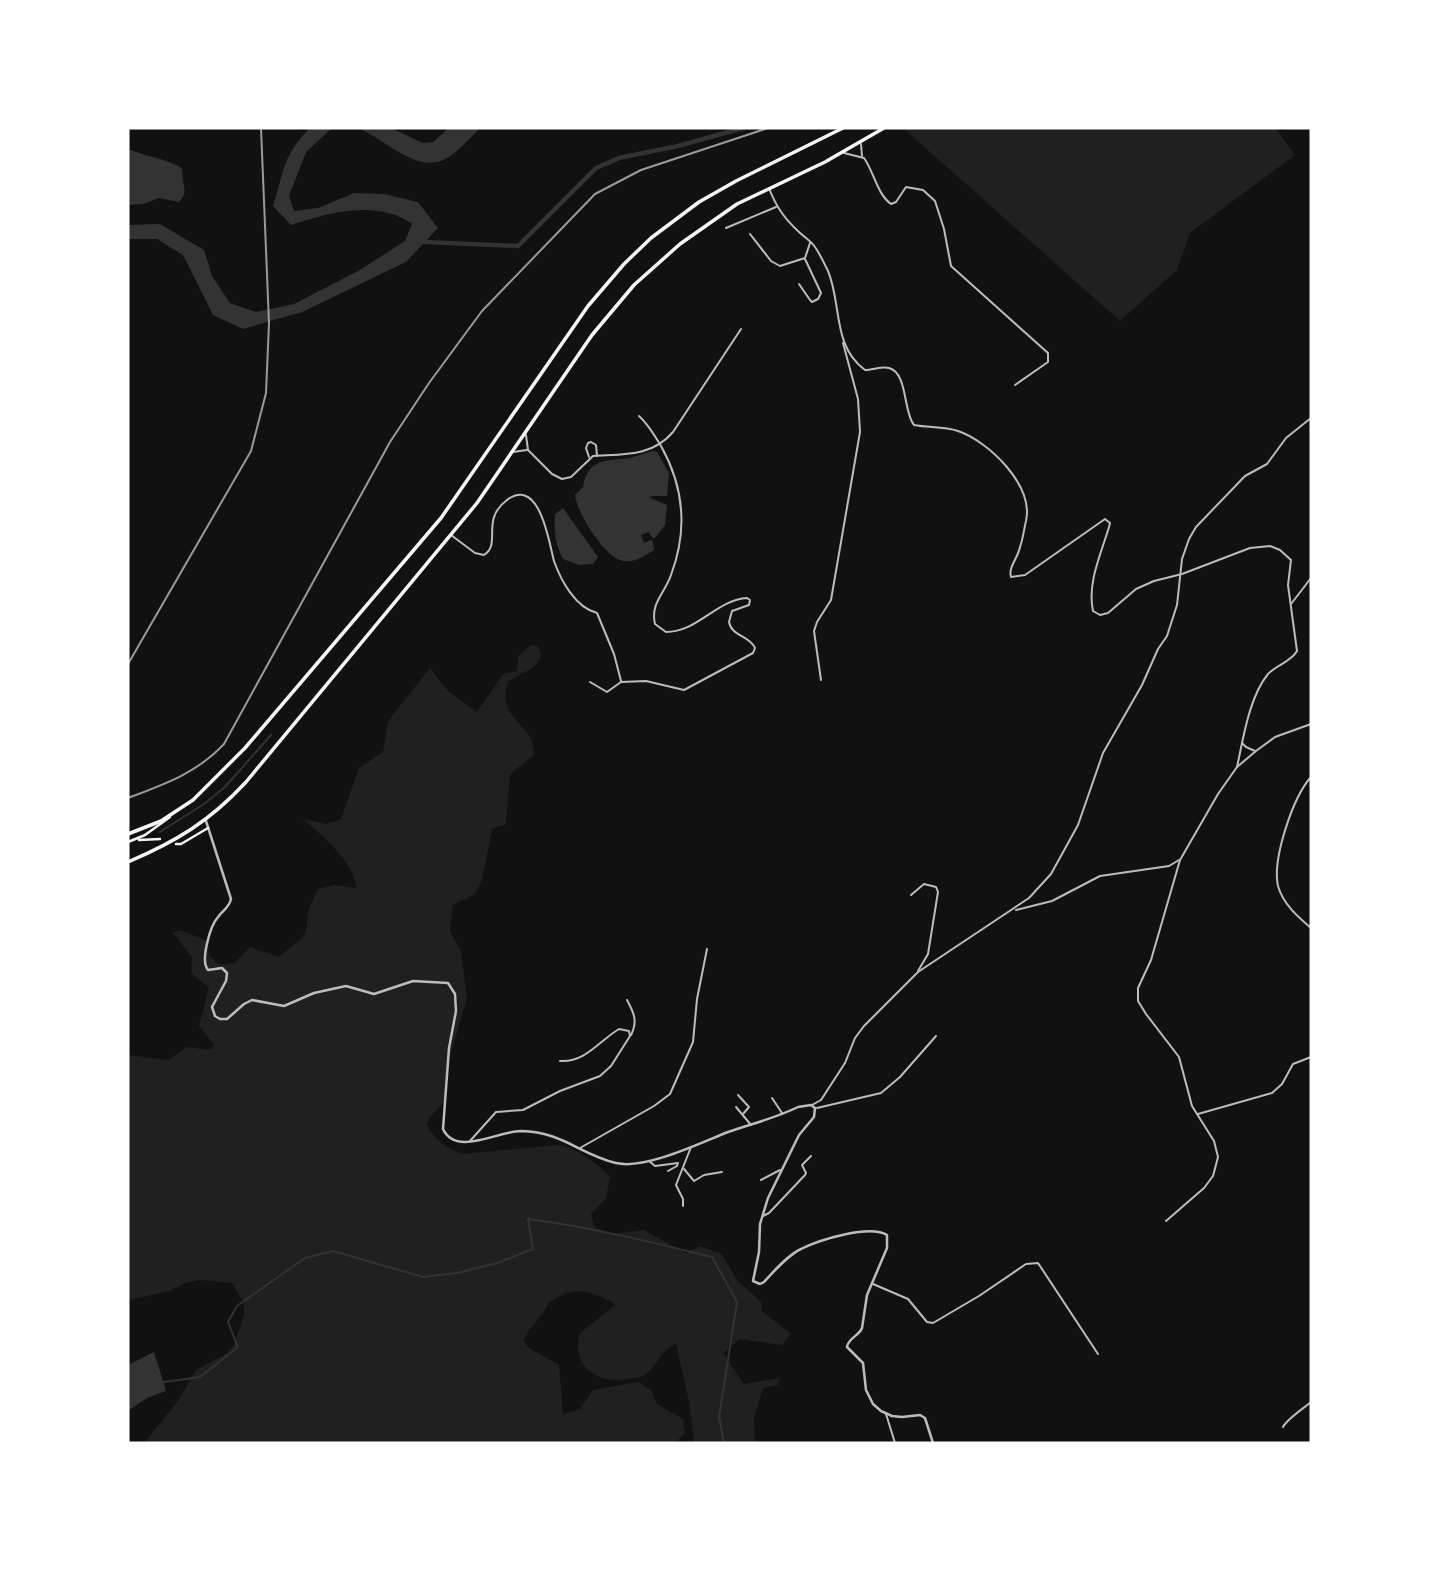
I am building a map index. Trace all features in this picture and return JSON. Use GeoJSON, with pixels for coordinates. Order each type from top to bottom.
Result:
{"type":"FeatureCollection","features":[{"type":"Feature","properties":{"kind":"highway"},"geometry":{"type":"LineString","coordinates":[[128,834],[161,821],[201,793],[245,748],[441,518],[580,317],[618,269],[651,238],[699,202],[843,128]]}},
{"type":"Feature","properties":{"kind":"highway"},"geometry":{"type":"LineString","coordinates":[[128,862],[164,846],[206,821],[255,771],[451,535],[513,452],[592,335],[646,272],[703,226],[768,187],[841,153],[884,128]]}},
{"type":"Feature","properties":{"kind":"main road"},"geometry":{"type":"LineString","coordinates":[[128,842],[151,832],[183,806]]}},
{"type":"Feature","properties":{"kind":"main road"},"geometry":{"type":"LineString","coordinates":[[176,844],[181,844],[208,828]]}},
{"type":"Feature","properties":{"kind":"main road"},"geometry":{"type":"LineString","coordinates":[[128,842],[160,839]]}},
{"type":"Feature","properties":{"kind":"street"},"geometry":{"type":"LineString","coordinates":[[861,142],[862,157],[875,175],[884,199],[891,204],[896,202],[906,187],[929,193],[941,218],[951,266],[1048,352],[1048,362],[1015,385]]}},
{"type":"Feature","properties":{"kind":"street"},"geometry":{"type":"LineString","coordinates":[[841,153],[862,157]]}},
{"type":"Feature","properties":{"kind":"street"},"geometry":{"type":"LineString","coordinates":[[768,187],[776,207],[811,243],[828,272],[858,399],[860,432],[831,600],[814,631],[821,680]]}},
{"type":"Feature","properties":{"kind":"street"},"geometry":{"type":"LineString","coordinates":[[726,229],[776,207]]}},
{"type":"Feature","properties":{"kind":"street"},"geometry":{"type":"LineString","coordinates":[[750,234],[776,265],[784,266],[805,258]]}},
{"type":"Feature","properties":{"kind":"street"},"geometry":{"type":"LineString","coordinates":[[799,284],[812,302],[818,299],[821,293],[805,258],[811,243]]}},
{"type":"Feature","properties":{"kind":"street"},"geometry":{"type":"LineString","coordinates":[[525,433],[528,450],[552,474],[562,479],[571,477],[589,458],[634,454],[660,445],[673,432],[741,329]]}},
{"type":"Feature","properties":{"kind":"street"},"geometry":{"type":"LineString","coordinates":[[842,339],[865,370],[888,368],[896,373],[904,392],[909,417],[914,425],[950,429],[969,436],[993,452],[1009,470],[1028,510],[1020,550],[1010,572],[1011,578],[1025,575],[1105,519],[1110,523],[1093,582],[1092,607],[1096,614],[1108,613],[1136,589],[1154,581],[1250,548],[1269,546],[1280,550],[1290,560],[1292,565],[1288,585],[1297,651],[1265,679],[1252,708],[1237,767]]}},
{"type":"Feature","properties":{"kind":"street"},"geometry":{"type":"LineString","coordinates":[[590,682],[607,692],[621,682],[646,681],[684,690],[752,653],[755,648],[748,639],[734,632],[729,622],[732,611],[749,605],[750,600],[747,598],[733,601],[687,628],[666,632],[655,624],[654,608],[676,561],[683,514],[674,472],[653,432],[639,416]]}},
{"type":"Feature","properties":{"kind":"street"},"geometry":{"type":"LineString","coordinates":[[813,1107],[845,1063],[855,1038],[864,1026],[918,972],[1012,911],[1039,888],[1065,851],[1078,825],[1103,753],[1167,636],[1177,606],[1185,549],[1196,527],[1245,476],[1267,464],[1286,438],[1311,418]]}},
{"type":"Feature","properties":{"kind":"street"},"geometry":{"type":"LineString","coordinates":[[589,458],[586,448],[588,443],[596,445],[597,456]]}},
{"type":"Feature","properties":{"kind":"street"},"geometry":{"type":"LineString","coordinates":[[513,452],[528,450]]}},
{"type":"Feature","properties":{"kind":"street"},"geometry":{"type":"LineString","coordinates":[[451,535],[475,553],[484,555],[488,553],[492,543],[491,524],[495,511],[515,496],[531,499],[545,524],[562,577],[579,604],[585,610],[597,613],[603,622],[621,682]]}},
{"type":"Feature","properties":{"kind":"street"},"geometry":{"type":"LineString","coordinates":[[1290,605],[1311,578]]}},
{"type":"Feature","properties":{"kind":"street"},"geometry":{"type":"LineString","coordinates":[[1166,1220],[1204,1188],[1217,1166],[1218,1157],[1214,1141],[1196,1115],[1179,1057],[1146,1014],[1137,995],[1151,960],[1180,860],[1218,794],[1237,767],[1256,751],[1275,737],[1311,724]]}},
{"type":"Feature","properties":{"kind":"street"},"geometry":{"type":"LineString","coordinates":[[1242,742],[1256,751]]}},
{"type":"Feature","properties":{"kind":"street"},"geometry":{"type":"LineString","coordinates":[[1311,777],[1296,801],[1277,868],[1278,886],[1285,903],[1311,928]]}},
{"type":"Feature","properties":{"kind":"street"},"geometry":{"type":"LineString","coordinates":[[206,821],[231,899],[229,906],[213,924],[203,960],[208,970],[222,968],[227,973],[226,981],[212,1007],[215,1016],[227,1019],[252,1000],[284,1006],[314,993],[346,986],[374,994],[413,981],[446,982],[455,994],[456,1011],[450,1040],[443,1129],[447,1138],[455,1142],[469,1142],[505,1132],[525,1131],[551,1134],[619,1164],[649,1161],[782,1113],[881,1093],[900,1077],[936,1036]]}},
{"type":"Feature","properties":{"kind":"street"},"geometry":{"type":"LineString","coordinates":[[1012,911],[1052,901],[1100,876],[1169,866],[1180,860]]}},
{"type":"Feature","properties":{"kind":"street"},"geometry":{"type":"LineString","coordinates":[[911,895],[925,884],[936,887],[938,892],[928,954],[918,972]]}},
{"type":"Feature","properties":{"kind":"street"},"geometry":{"type":"LineString","coordinates":[[579,1148],[654,1106],[670,1094],[693,1042],[706,949]]}},
{"type":"Feature","properties":{"kind":"street"},"geometry":{"type":"LineString","coordinates":[[469,1142],[496,1112],[523,1110],[605,1072],[631,1036],[635,1024],[635,1017],[627,1000]]}},
{"type":"Feature","properties":{"kind":"street"},"geometry":{"type":"LineString","coordinates":[[560,1061],[571,1062],[580,1058],[619,1030],[624,1029],[631,1036]]}},
{"type":"Feature","properties":{"kind":"street"},"geometry":{"type":"LineString","coordinates":[[1196,1115],[1272,1093],[1282,1084],[1293,1064],[1311,1057]]}},
{"type":"Feature","properties":{"kind":"street"},"geometry":{"type":"LineString","coordinates":[[738,1096],[750,1107],[743,1114]]}},
{"type":"Feature","properties":{"kind":"street"},"geometry":{"type":"LineString","coordinates":[[772,1098],[782,1113]]}},
{"type":"Feature","properties":{"kind":"street"},"geometry":{"type":"LineString","coordinates":[[736,1107],[751,1125]]}},
{"type":"Feature","properties":{"kind":"street"},"geometry":{"type":"LineString","coordinates":[[813,1107],[814,1117],[799,1135],[780,1170],[762,1216],[759,1252],[753,1273],[755,1283],[764,1282],[799,1249],[815,1242],[848,1234],[879,1231],[887,1235],[888,1243],[867,1295],[862,1328],[860,1333],[849,1341],[847,1347],[863,1363],[866,1390],[873,1404],[886,1413],[902,1417],[920,1415],[925,1418],[933,1443]]}},
{"type":"Feature","properties":{"kind":"street"},"geometry":{"type":"LineString","coordinates":[[683,1206],[683,1199],[676,1185],[691,1146]]}},
{"type":"Feature","properties":{"kind":"street"},"geometry":{"type":"LineString","coordinates":[[762,1216],[769,1213],[805,1175],[802,1166],[811,1156]]}},
{"type":"Feature","properties":{"kind":"street"},"geometry":{"type":"LineString","coordinates":[[649,1161],[655,1166],[678,1163],[668,1171]]}},
{"type":"Feature","properties":{"kind":"street"},"geometry":{"type":"LineString","coordinates":[[684,1168],[694,1181],[711,1173],[722,1172]]}},
{"type":"Feature","properties":{"kind":"street"},"geometry":{"type":"LineString","coordinates":[[761,1180],[780,1170]]}},
{"type":"Feature","properties":{"kind":"street"},"geometry":{"type":"LineString","coordinates":[[871,1283],[908,1299],[927,1322],[933,1323],[1026,1264],[1038,1263],[1098,1354]]}},
{"type":"Feature","properties":{"kind":"street"},"geometry":{"type":"LineString","coordinates":[[1283,1427],[1287,1419],[1299,1415],[1311,1402]]}},
{"type":"Feature","properties":{"kind":"street"},"geometry":{"type":"LineString","coordinates":[[886,1413],[895,1443]]}},
{"type":"Feature","properties":{"kind":"shaded area"},"geometry":{"type":"Polygon","coordinates":[[[310,128],[332,128],[306,152],[289,196],[294,211],[318,208],[354,193],[384,194],[418,202],[438,228],[406,262],[302,312],[243,329],[213,315],[183,255],[157,239],[128,239],[128,225],[160,224],[204,250],[212,276],[230,303],[256,312],[294,304],[358,271],[405,241],[412,224],[384,212],[368,210],[337,213],[291,225],[273,206],[289,155],[310,128]]]}},
{"type":"Feature","properties":{"kind":"shaded area"},"geometry":{"type":"Polygon","coordinates":[[[357,128],[391,128],[423,143],[433,142],[449,128],[480,128],[447,158],[424,162],[401,154],[357,128]]]}},
{"type":"Feature","properties":{"kind":"shaded area"},"geometry":{"type":"Polygon","coordinates":[[[903,128],[1276,128],[1295,155],[1190,233],[1177,270],[1120,321],[903,128]]]}},
{"type":"Feature","properties":{"kind":"shaded area"},"geometry":{"type":"Polygon","coordinates":[[[128,149],[182,169],[184,192],[179,202],[159,198],[143,204],[128,205],[128,149]]]}},
{"type":"Feature","properties":{"kind":"shaded area"},"geometry":{"type":"Polygon","coordinates":[[[657,452],[669,473],[667,496],[650,498],[667,505],[665,525],[654,539],[648,532],[641,535],[644,543],[651,540],[653,542],[654,550],[635,560],[623,561],[608,552],[600,543],[581,512],[575,495],[583,487],[589,471],[599,463],[657,452]]]}},
{"type":"Feature","properties":{"kind":"shaded area"},"geometry":{"type":"Polygon","coordinates":[[[563,508],[598,557],[593,564],[579,565],[563,559],[557,542],[555,514],[563,508]]]}},
{"type":"Feature","properties":{"kind":"shaded area"},"geometry":{"type":"Polygon","coordinates":[[[531,645],[538,646],[540,659],[532,668],[508,682],[505,694],[506,705],[529,735],[534,755],[510,774],[506,824],[492,829],[482,880],[474,895],[453,905],[450,931],[461,952],[467,998],[446,1070],[446,1100],[427,1124],[436,1138],[461,1154],[558,1145],[572,1149],[610,1176],[606,1198],[591,1214],[595,1228],[613,1234],[644,1230],[686,1253],[700,1246],[722,1254],[737,1280],[761,1302],[762,1311],[791,1334],[782,1345],[740,1339],[723,1353],[744,1384],[780,1378],[778,1385],[763,1388],[754,1418],[755,1443],[694,1443],[689,1401],[676,1344],[666,1350],[649,1372],[641,1377],[606,1379],[589,1371],[579,1355],[580,1333],[615,1305],[594,1294],[576,1291],[549,1302],[524,1340],[527,1347],[559,1365],[563,1414],[580,1409],[593,1390],[638,1382],[651,1390],[657,1404],[683,1419],[685,1433],[675,1443],[144,1443],[178,1401],[196,1370],[226,1354],[234,1345],[244,1314],[244,1303],[232,1283],[200,1280],[188,1282],[169,1291],[128,1300],[128,1055],[168,1060],[187,1047],[209,1050],[215,1046],[199,1026],[209,988],[191,973],[192,957],[173,933],[180,930],[208,941],[209,956],[220,965],[235,963],[250,947],[279,957],[303,937],[308,911],[318,889],[334,885],[356,888],[344,859],[303,819],[327,824],[341,819],[359,768],[383,752],[388,721],[430,668],[448,691],[477,712],[503,674],[517,671],[518,656],[531,645]]]}},
{"type":"Feature","properties":{"kind":"shaded area"},"geometry":{"type":"Polygon","coordinates":[[[154,1352],[166,1391],[147,1398],[128,1411],[128,1365],[154,1352]]]}},
{"type":"Feature","properties":{"kind":"waterway"},"geometry":{"type":"LineString","coordinates":[[424,242],[518,246],[596,168],[619,158],[678,146],[743,128]]}},
{"type":"Feature","properties":{"kind":"waterway"},"geometry":{"type":"LineString","coordinates":[[160,832],[225,787],[271,735]]}},
{"type":"Feature","properties":{"kind":"waterway"},"geometry":{"type":"LineString","coordinates":[[164,1382],[200,1377],[238,1347],[228,1322],[237,1306],[305,1258],[333,1251],[423,1277],[457,1273],[497,1263],[533,1249],[528,1219],[643,1240],[712,1257],[737,1302],[719,1417],[724,1443]]}},
{"type":"Feature","properties":{"kind":"railway"},"geometry":{"type":"LineString","coordinates":[[128,664],[251,451],[266,393],[269,323],[261,128]]}},
{"type":"Feature","properties":{"kind":"railway"},"geometry":{"type":"LineString","coordinates":[[128,798],[192,770],[224,744],[390,442],[482,311],[595,194],[641,170],[768,128]]}}]}
